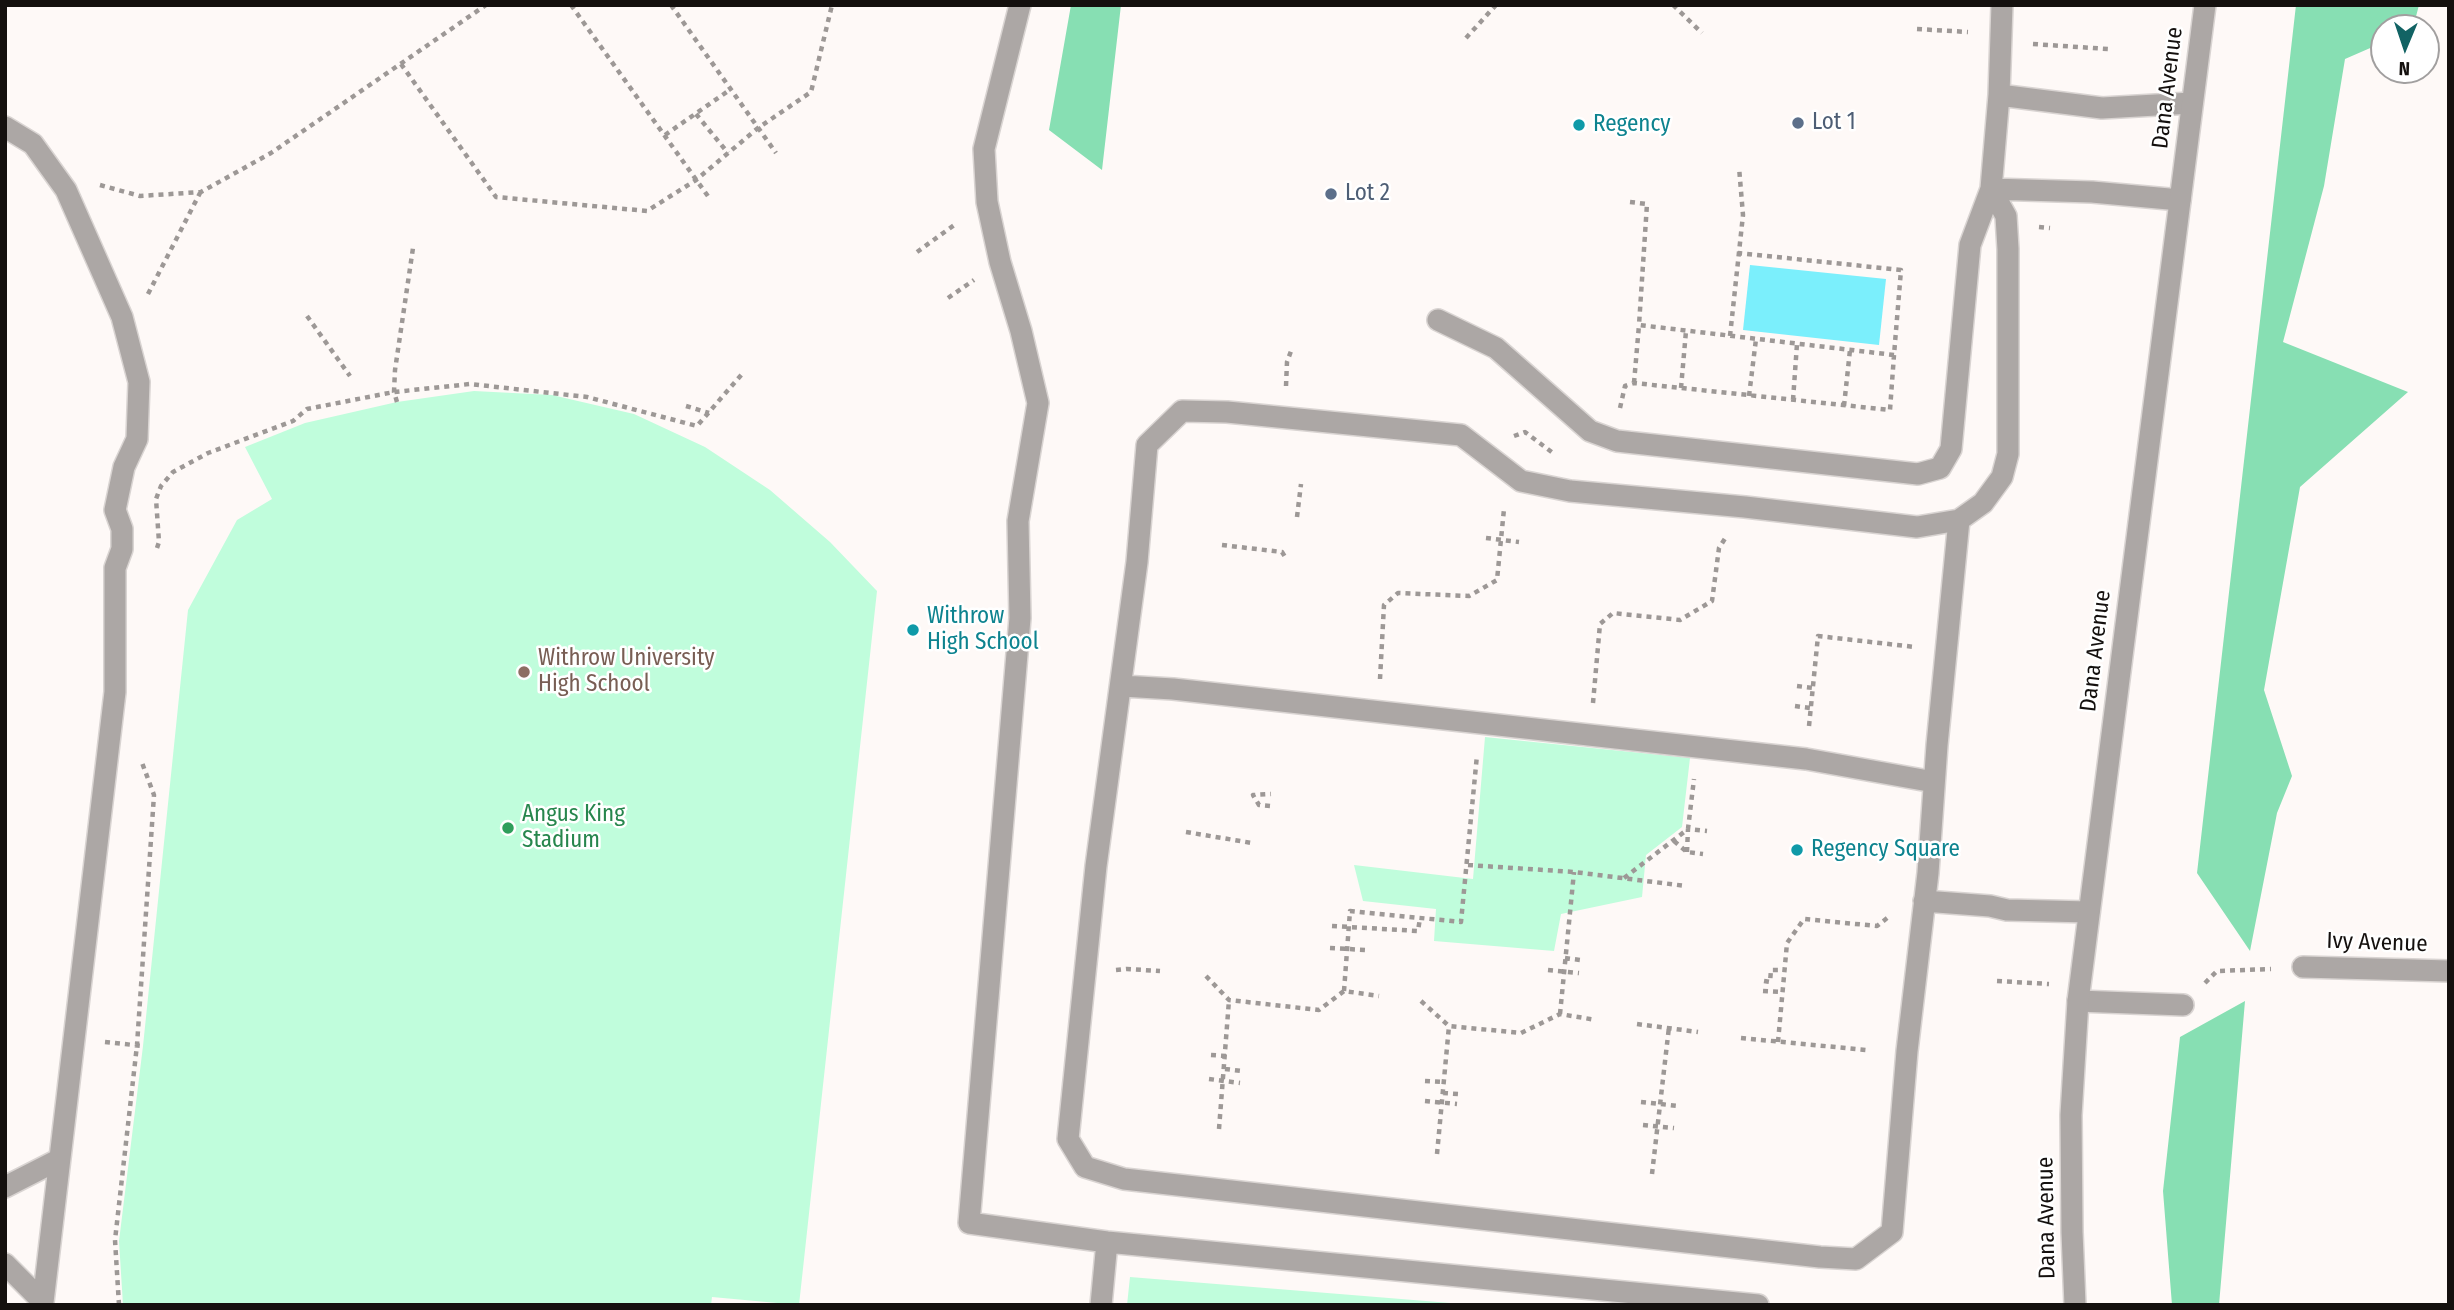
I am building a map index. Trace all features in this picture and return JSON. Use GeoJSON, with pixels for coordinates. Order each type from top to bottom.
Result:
{"type":"FeatureCollection","features":[{"type":"Feature","properties":{"kind":"street"},"geometry":{"type":"LineString","coordinates":[[1020,5],[984,149],[986,202],[1038,403],[1018,521],[1020,618],[969,1223],[1107,1242],[1758,1305]]}},
{"type":"Feature","properties":{"kind":"street"},"geometry":{"type":"LineString","coordinates":[[1438,320],[1496,348],[1590,431],[1617,442],[1918,474],[1940,468],[1951,449],[1970,245],[1991,189],[1999,95],[2002,5]]}},
{"type":"Feature","properties":{"kind":"street","name":"Dana Avenue"},"geometry":{"type":"LineString","coordinates":[[2075,1305],[2071,1115],[2078,994],[2205,5]]}},
{"type":"Feature","properties":{"kind":"street"},"geometry":{"type":"LineString","coordinates":[[1999,95],[2102,108],[2192,103]]}},
{"type":"Feature","properties":{"kind":"street"},"geometry":{"type":"LineString","coordinates":[[5,127],[33,144],[66,190],[122,317],[139,382],[138,439],[124,467],[115,510],[122,529],[121,549],[115,568],[115,692],[43,1303]]}},
{"type":"Feature","properties":{"kind":"street"},"geometry":{"type":"LineString","coordinates":[[1991,189],[2092,192],[2180,200]]}},
{"type":"Feature","properties":{"kind":"street"},"geometry":{"type":"LineString","coordinates":[[1959,520],[1892,1232],[1856,1259],[1124,1179],[1085,1167],[1068,1139],[1096,866],[1137,562],[1147,445],[1182,411],[1227,412],[1461,435],[1521,481],[1570,491],[1745,507],[1917,527],[1959,520],[1983,503],[2002,477],[2008,454],[2006,216],[1991,189]]}},
{"type":"Feature","properties":{"kind":"street"},"geometry":{"type":"LineString","coordinates":[[1122,686],[1173,689],[1832,762],[1934,782]]}},
{"type":"Feature","properties":{"kind":"street"},"geometry":{"type":"LineString","coordinates":[[1924,901],[1990,906],[2007,910],[2089,912]]}},
{"type":"Feature","properties":{"kind":"street","name":"Ivy Avenue"},"geometry":{"type":"LineString","coordinates":[[2304,967],[2449,971]]}},
{"type":"Feature","properties":{"kind":"street"},"geometry":{"type":"LineString","coordinates":[[2078,994],[2183,1005]]}},
{"type":"Feature","properties":{"kind":"street"},"geometry":{"type":"LineString","coordinates":[[5,1187],[58,1160]]}},
{"type":"Feature","properties":{"kind":"street"},"geometry":{"type":"LineString","coordinates":[[1101,1305],[1107,1242]]}},
{"type":"Feature","properties":{"kind":"street"},"geometry":{"type":"LineString","coordinates":[[5,1264],[43,1303]]}},
{"type":"Feature","properties":{"kind":"path"},"geometry":{"type":"LineString","coordinates":[[66,190],[94,184],[141,196],[201,192],[271,153],[486,5]]}},
{"type":"Feature","properties":{"kind":"path"},"geometry":{"type":"LineString","coordinates":[[571,5],[710,199]]}},
{"type":"Feature","properties":{"kind":"path"},"geometry":{"type":"LineString","coordinates":[[671,5],[776,153]]}},
{"type":"Feature","properties":{"kind":"path"},"geometry":{"type":"LineString","coordinates":[[401,64],[496,197],[647,211],[696,180],[758,128],[811,92],[832,5]]}},
{"type":"Feature","properties":{"kind":"path"},"geometry":{"type":"LineString","coordinates":[[1466,38],[1496,5]]}},
{"type":"Feature","properties":{"kind":"path"},"geometry":{"type":"LineString","coordinates":[[1673,5],[1702,33]]}},
{"type":"Feature","properties":{"kind":"path"},"geometry":{"type":"LineString","coordinates":[[1917,29],[1969,32]]}},
{"type":"Feature","properties":{"kind":"path"},"geometry":{"type":"LineString","coordinates":[[2028,44],[2108,49]]}},
{"type":"Feature","properties":{"kind":"path"},"geometry":{"type":"LineString","coordinates":[[665,135],[731,89]]}},
{"type":"Feature","properties":{"kind":"path"},"geometry":{"type":"LineString","coordinates":[[696,114],[728,153]]}},
{"type":"Feature","properties":{"kind":"path"},"geometry":{"type":"LineString","coordinates":[[1730,336],[1744,215],[1739,167]]}},
{"type":"Feature","properties":{"kind":"path"},"geometry":{"type":"LineString","coordinates":[[122,317],[142,306],[201,192]]}},
{"type":"Feature","properties":{"kind":"path"},"geometry":{"type":"LineString","coordinates":[[917,252],[986,202]]}},
{"type":"Feature","properties":{"kind":"path"},"geometry":{"type":"LineString","coordinates":[[1630,202],[1647,204],[1634,383]]}},
{"type":"Feature","properties":{"kind":"path"},"geometry":{"type":"LineString","coordinates":[[397,402],[394,392],[395,370],[413,248]]}},
{"type":"Feature","properties":{"kind":"path"},"geometry":{"type":"LineString","coordinates":[[1619,416],[1625,386],[1634,383],[1890,410],[1900,270],[1738,253]]}},
{"type":"Feature","properties":{"kind":"path"},"geometry":{"type":"LineString","coordinates":[[307,316],[350,376]]}},
{"type":"Feature","properties":{"kind":"path"},"geometry":{"type":"LineString","coordinates":[[1639,325],[1894,355]]}},
{"type":"Feature","properties":{"kind":"path"},"geometry":{"type":"LineString","coordinates":[[1681,388],[1686,331]]}},
{"type":"Feature","properties":{"kind":"path"},"geometry":{"type":"LineString","coordinates":[[1749,396],[1756,339]]}},
{"type":"Feature","properties":{"kind":"path"},"geometry":{"type":"LineString","coordinates":[[1793,400],[1797,344]]}},
{"type":"Feature","properties":{"kind":"path"},"geometry":{"type":"LineString","coordinates":[[1844,406],[1850,350]]}},
{"type":"Feature","properties":{"kind":"path"},"geometry":{"type":"LineString","coordinates":[[156,551],[159,542],[156,499],[161,486],[173,472],[208,453],[293,421],[307,409],[394,392],[470,384],[587,397],[697,426],[742,374]]}},
{"type":"Feature","properties":{"kind":"path"},"geometry":{"type":"LineString","coordinates":[[686,406],[709,413]]}},
{"type":"Feature","properties":{"kind":"path"},"geometry":{"type":"LineString","coordinates":[[1506,438],[1525,432],[1557,456]]}},
{"type":"Feature","properties":{"kind":"path"},"geometry":{"type":"LineString","coordinates":[[1297,517],[1301,484]]}},
{"type":"Feature","properties":{"kind":"path"},"geometry":{"type":"LineString","coordinates":[[1380,670],[1384,605],[1398,593],[1469,596],[1497,580],[1504,508]]}},
{"type":"Feature","properties":{"kind":"path"},"geometry":{"type":"LineString","coordinates":[[1486,538],[1519,542]]}},
{"type":"Feature","properties":{"kind":"path"},"geometry":{"type":"LineString","coordinates":[[1222,545],[1282,552],[1287,560]]}},
{"type":"Feature","properties":{"kind":"path"},"geometry":{"type":"LineString","coordinates":[[1594,692],[1600,624],[1613,613],[1680,620],[1712,601],[1719,548]]}},
{"type":"Feature","properties":{"kind":"path"},"geometry":{"type":"LineString","coordinates":[[1809,719],[1818,636],[1928,648]]}},
{"type":"Feature","properties":{"kind":"path"},"geometry":{"type":"LineString","coordinates":[[1797,686],[1812,688]]}},
{"type":"Feature","properties":{"kind":"path"},"geometry":{"type":"LineString","coordinates":[[1795,706],[1810,708]]}},
{"type":"Feature","properties":{"kind":"path"},"geometry":{"type":"LineString","coordinates":[[1344,991],[1350,911],[1461,922],[1479,723]]}},
{"type":"Feature","properties":{"kind":"path"},"geometry":{"type":"LineString","coordinates":[[1687,852],[1698,748]]}},
{"type":"Feature","properties":{"kind":"path"},"geometry":{"type":"LineString","coordinates":[[119,1305],[115,1240],[140,1045],[154,795],[140,756]]}},
{"type":"Feature","properties":{"kind":"path"},"geometry":{"type":"LineString","coordinates":[[1270,794],[1253,795],[1259,805],[1270,806]]}},
{"type":"Feature","properties":{"kind":"path"},"geometry":{"type":"LineString","coordinates":[[1623,878],[1688,829],[1707,831]]}},
{"type":"Feature","properties":{"kind":"path"},"geometry":{"type":"LineString","coordinates":[[1186,832],[1252,844]]}},
{"type":"Feature","properties":{"kind":"path"},"geometry":{"type":"LineString","coordinates":[[1674,841],[1687,852],[1703,853]]}},
{"type":"Feature","properties":{"kind":"path"},"geometry":{"type":"LineString","coordinates":[[1468,865],[1574,872],[1686,886]]}},
{"type":"Feature","properties":{"kind":"path"},"geometry":{"type":"LineString","coordinates":[[1560,1014],[1574,872]]}},
{"type":"Feature","properties":{"kind":"path"},"geometry":{"type":"LineString","coordinates":[[1332,926],[1418,931],[1420,918]]}},
{"type":"Feature","properties":{"kind":"path"},"geometry":{"type":"LineString","coordinates":[[1777,1042],[1787,943],[1804,919],[1877,926]]}},
{"type":"Feature","properties":{"kind":"path"},"geometry":{"type":"LineString","coordinates":[[1330,948],[1366,950]]}},
{"type":"Feature","properties":{"kind":"path"},"geometry":{"type":"LineString","coordinates":[[1565,958],[1580,960]]}},
{"type":"Feature","properties":{"kind":"path"},"geometry":{"type":"LineString","coordinates":[[2183,1005],[2217,971],[2304,967]]}},
{"type":"Feature","properties":{"kind":"path"},"geometry":{"type":"LineString","coordinates":[[1127,969],[1160,971]]}},
{"type":"Feature","properties":{"kind":"path"},"geometry":{"type":"LineString","coordinates":[[1548,970],[1579,973]]}},
{"type":"Feature","properties":{"kind":"path"},"geometry":{"type":"LineString","coordinates":[[1764,981],[1770,982],[1771,970],[1784,970]]}},
{"type":"Feature","properties":{"kind":"path"},"geometry":{"type":"LineString","coordinates":[[1206,976],[1229,1000],[1319,1010],[1344,991],[1379,996]]}},
{"type":"Feature","properties":{"kind":"path"},"geometry":{"type":"LineString","coordinates":[[1997,981],[2078,994]]}},
{"type":"Feature","properties":{"kind":"path"},"geometry":{"type":"LineString","coordinates":[[1763,991],[1782,992]]}},
{"type":"Feature","properties":{"kind":"path"},"geometry":{"type":"LineString","coordinates":[[1219,1129],[1229,1000]]}},
{"type":"Feature","properties":{"kind":"path"},"geometry":{"type":"LineString","coordinates":[[1421,1001],[1449,1026],[1521,1033],[1560,1014],[1596,1020]]}},
{"type":"Feature","properties":{"kind":"path"},"geometry":{"type":"LineString","coordinates":[[1637,1024],[1698,1032]]}},
{"type":"Feature","properties":{"kind":"path"},"geometry":{"type":"LineString","coordinates":[[1437,1154],[1449,1026]]}},
{"type":"Feature","properties":{"kind":"path"},"geometry":{"type":"LineString","coordinates":[[1652,1174],[1669,1027]]}},
{"type":"Feature","properties":{"kind":"path"},"geometry":{"type":"LineString","coordinates":[[1741,1038],[1866,1050]]}},
{"type":"Feature","properties":{"kind":"path"},"geometry":{"type":"LineString","coordinates":[[124,1043],[140,1045]]}},
{"type":"Feature","properties":{"kind":"path"},"geometry":{"type":"LineString","coordinates":[[1211,1055],[1226,1056]]}},
{"type":"Feature","properties":{"kind":"path"},"geometry":{"type":"LineString","coordinates":[[1224,1069],[1242,1071]]}},
{"type":"Feature","properties":{"kind":"path"},"geometry":{"type":"LineString","coordinates":[[1209,1079],[1240,1083]]}},
{"type":"Feature","properties":{"kind":"path"},"geometry":{"type":"LineString","coordinates":[[1424,1081],[1444,1082]]}},
{"type":"Feature","properties":{"kind":"path"},"geometry":{"type":"LineString","coordinates":[[1443,1093],[1458,1094]]}},
{"type":"Feature","properties":{"kind":"path"},"geometry":{"type":"LineString","coordinates":[[1426,1101],[1457,1104]]}},
{"type":"Feature","properties":{"kind":"path"},"geometry":{"type":"LineString","coordinates":[[1641,1102],[1679,1106]]}},
{"type":"Feature","properties":{"kind":"path"},"geometry":{"type":"LineString","coordinates":[[1643,1125],[1674,1128]]}},
{"type":"Feature","properties":{"kind":"green space"},"geometry":{"type":"Polygon","coordinates":[[[1071,5],[1121,5],[1102,170],[1049,130],[1071,5]]]}},
{"type":"Feature","properties":{"kind":"green space"},"geometry":{"type":"Polygon","coordinates":[[[2296,5],[2419,5],[2417,14],[2370,14],[2370,48],[2345,59],[2324,186],[2283,342],[2408,392],[2300,487],[2264,690],[2292,776],[2277,813],[2250,951],[2197,873],[2296,5]]]}},
{"type":"Feature","properties":{"kind":"green space","name":"Angus King Stadium"},"geometry":{"type":"Polygon","coordinates":[[[474,391],[552,395],[634,414],[705,447],[770,490],[830,542],[877,591],[799,1305],[712,1297],[711,1305],[123,1305],[119,1241],[143,1046],[188,610],[237,520],[272,499],[245,447],[305,423],[397,402],[474,391]]]}},
{"type":"Feature","properties":{"kind":"green space"},"geometry":{"type":"Polygon","coordinates":[[[1485,737],[1690,758],[1682,827],[1646,855],[1642,897],[1561,914],[1554,951],[1434,941],[1436,909],[1363,901],[1354,865],[1473,879],[1485,737]]]}},
{"type":"Feature","properties":{"kind":"green space"},"geometry":{"type":"Polygon","coordinates":[[[2245,1001],[2219,1305],[2172,1305],[2163,1191],[2180,1037],[2245,1001]]]}},
{"type":"Feature","properties":{"kind":"green space"},"geometry":{"type":"Polygon","coordinates":[[[1130,1277],[1475,1305],[1127,1305],[1130,1277]]]}},
{"type":"Feature","properties":{"kind":"water"},"geometry":{"type":"Polygon","coordinates":[[[1750,265],[1886,279],[1879,345],[1743,330],[1750,265]]]}},
{"type":"Feature","properties":{"kind":"place","name":"Lot 1"},"geometry":{"type":"Point","coordinates":[1798,123]}},
{"type":"Feature","properties":{"kind":"place","name":"Regency"},"geometry":{"type":"Point","coordinates":[1579,125]}},
{"type":"Feature","properties":{"kind":"place","name":"Lot 2"},"geometry":{"type":"Point","coordinates":[1331,194]}},
{"type":"Feature","properties":{"kind":"place","name":"Withrow High School"},"geometry":{"type":"Point","coordinates":[913,630]}},
{"type":"Feature","properties":{"kind":"place","name":"Withrow University High School"},"geometry":{"type":"Point","coordinates":[524,672]}},
{"type":"Feature","properties":{"kind":"place","name":"Angus King Stadium"},"geometry":{"type":"Point","coordinates":[508,828]}},
{"type":"Feature","properties":{"kind":"place","name":"Regency Square"},"geometry":{"type":"Point","coordinates":[1797,850]}}]}
